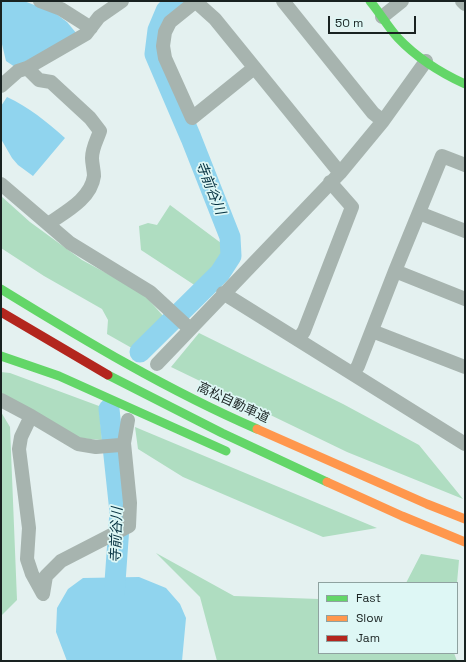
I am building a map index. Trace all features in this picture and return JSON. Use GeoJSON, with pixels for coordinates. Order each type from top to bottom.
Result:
{"type":"FeatureCollection","features":[{"type":"Feature","properties":{"kind":"main road"},"geometry":{"type":"LineString","coordinates":[[370,1],[402,42],[426,61],[455,80],[465,84]]}},
{"type":"Feature","properties":{"kind":"main road","name":"高松自動車道"},"geometry":{"type":"LineString","coordinates":[[1,289],[101,350],[171,387],[242,422],[427,504],[465,519]]}},
{"type":"Feature","properties":{"kind":"main road"},"geometry":{"type":"LineString","coordinates":[[1,312],[93,367],[234,440],[422,526]]}},
{"type":"Feature","properties":{"kind":"main road"},"geometry":{"type":"LineString","coordinates":[[1,356],[59,376],[236,455]]}},
{"type":"Feature","properties":{"kind":"main road"},"geometry":{"type":"LineString","coordinates":[[303,481],[465,542]]}},
{"type":"Feature","properties":{"kind":"street"},"geometry":{"type":"LineString","coordinates":[[40,1],[61,10],[91,28]]}},
{"type":"Feature","properties":{"kind":"street"},"geometry":{"type":"LineString","coordinates":[[1,86],[18,71],[27,68],[86,34],[98,17],[122,1]]}},
{"type":"Feature","properties":{"kind":"street"},"geometry":{"type":"LineString","coordinates":[[254,68],[192,118],[165,58],[165,32],[170,22],[195,1],[215,19],[254,68],[335,177],[352,207],[304,330],[298,340]]}},
{"type":"Feature","properties":{"kind":"street"},"geometry":{"type":"LineString","coordinates":[[283,1],[372,113],[383,121]]}},
{"type":"Feature","properties":{"kind":"street"},"geometry":{"type":"LineString","coordinates":[[382,17],[402,1]]}},
{"type":"Feature","properties":{"kind":"street"},"geometry":{"type":"LineString","coordinates":[[462,1],[465,4]]}},
{"type":"Feature","properties":{"kind":"street"},"geometry":{"type":"LineString","coordinates":[[157,364],[182,321],[223,293],[335,177],[383,121],[426,61]]}},
{"type":"Feature","properties":{"kind":"street"},"geometry":{"type":"LineString","coordinates":[[27,68],[39,80],[51,82],[90,118],[100,131],[93,148],[92,158],[94,175],[90,189],[82,199],[48,224]]}},
{"type":"Feature","properties":{"kind":"street"},"geometry":{"type":"LineString","coordinates":[[353,374],[358,366],[442,156],[465,165]]}},
{"type":"Feature","properties":{"kind":"street"},"geometry":{"type":"LineString","coordinates":[[1,184],[70,244],[150,292],[182,321]]}},
{"type":"Feature","properties":{"kind":"street"},"geometry":{"type":"LineString","coordinates":[[419,213],[465,231]]}},
{"type":"Feature","properties":{"kind":"street"},"geometry":{"type":"LineString","coordinates":[[395,271],[465,299]]}},
{"type":"Feature","properties":{"kind":"street"},"geometry":{"type":"LineString","coordinates":[[223,293],[465,444]]}},
{"type":"Feature","properties":{"kind":"street"},"geometry":{"type":"LineString","coordinates":[[372,331],[465,367]]}},
{"type":"Feature","properties":{"kind":"street"},"geometry":{"type":"LineString","coordinates":[[1,400],[78,444],[96,447],[117,445]]}},
{"type":"Feature","properties":{"kind":"street"},"geometry":{"type":"LineString","coordinates":[[31,416],[21,437],[19,449],[29,528],[27,559],[32,574],[43,594],[46,576],[61,561],[129,526],[130,503],[117,445],[128,420]]}},
{"type":"Feature","properties":{"kind":"green space"},"geometry":{"type":"Polygon","coordinates":[[[1,196],[30,222],[82,260],[136,289],[149,300],[164,317],[137,351],[107,334],[108,320],[102,309],[44,276],[1,248],[1,196]]]}},
{"type":"Feature","properties":{"kind":"green space"},"geometry":{"type":"Polygon","coordinates":[[[170,205],[225,246],[224,259],[199,288],[141,250],[139,226],[148,223],[157,225],[170,205]]]}},
{"type":"Feature","properties":{"kind":"green space"},"geometry":{"type":"Polygon","coordinates":[[[199,333],[343,404],[419,445],[463,499],[347,452],[171,367],[199,333]]]}},
{"type":"Feature","properties":{"kind":"green space"},"geometry":{"type":"Polygon","coordinates":[[[1,372],[10,373],[99,406],[102,440],[77,438],[1,395],[1,372]]]}},
{"type":"Feature","properties":{"kind":"green space"},"geometry":{"type":"Polygon","coordinates":[[[1,412],[10,427],[17,600],[1,616],[1,412]]]}},
{"type":"Feature","properties":{"kind":"green space"},"geometry":{"type":"Polygon","coordinates":[[[135,427],[377,528],[323,537],[183,477],[138,449],[135,427]]]}},
{"type":"Feature","properties":{"kind":"green space"},"geometry":{"type":"Polygon","coordinates":[[[156,553],[234,596],[318,599],[318,654],[454,654],[457,661],[217,661],[200,597],[156,553]]]}},
{"type":"Feature","properties":{"kind":"green space"},"geometry":{"type":"Polygon","coordinates":[[[421,554],[459,560],[457,582],[407,582],[421,554]]]}},
{"type":"Feature","properties":{"kind":"water"},"geometry":{"type":"Polygon","coordinates":[[[1,1],[24,1],[55,13],[67,22],[77,34],[15,67],[6,61],[1,40],[1,1]]]}},
{"type":"Feature","properties":{"kind":"water"},"geometry":{"type":"Polygon","coordinates":[[[7,97],[38,115],[65,138],[33,176],[18,165],[1,139],[1,106],[7,97]]]}},
{"type":"Feature","properties":{"kind":"water"},"geometry":{"type":"Polygon","coordinates":[[[139,577],[166,588],[180,604],[186,618],[182,661],[67,661],[56,632],[57,608],[68,589],[83,578],[139,577]]]}},
{"type":"Feature","properties":{"kind":"waterway","name":"寺前谷川"},"geometry":{"type":"LineString","coordinates":[[140,352],[220,273],[231,256],[230,237],[191,138],[155,54],[158,30],[166,11],[176,1]]}},
{"type":"Feature","properties":{"kind":"waterway","name":"寺前谷川"},"geometry":{"type":"LineString","coordinates":[[109,409],[120,512],[114,596],[114,661]]}},
{"type":"Feature","properties":{"kind":"traffic: fast"},"geometry":{"type":"LineString","coordinates":[[370,1],[394,34],[413,52],[438,70],[465,84]]}},
{"type":"Feature","properties":{"kind":"traffic: fast"},"geometry":{"type":"LineString","coordinates":[[1,289],[126,364],[191,398],[257,429]]}},
{"type":"Feature","properties":{"kind":"traffic: fast"},"geometry":{"type":"LineString","coordinates":[[1,356],[59,376],[226,451]]}},
{"type":"Feature","properties":{"kind":"traffic: fast"},"geometry":{"type":"LineString","coordinates":[[108,375],[222,433],[327,482]]}},
{"type":"Feature","properties":{"kind":"traffic: slow"},"geometry":{"type":"LineString","coordinates":[[257,429],[427,504],[465,519]]}},
{"type":"Feature","properties":{"kind":"traffic: slow"},"geometry":{"type":"LineString","coordinates":[[327,482],[402,516],[465,542]]}},
{"type":"Feature","properties":{"kind":"traffic: jam"},"geometry":{"type":"LineString","coordinates":[[1,312],[108,375]]}}]}
